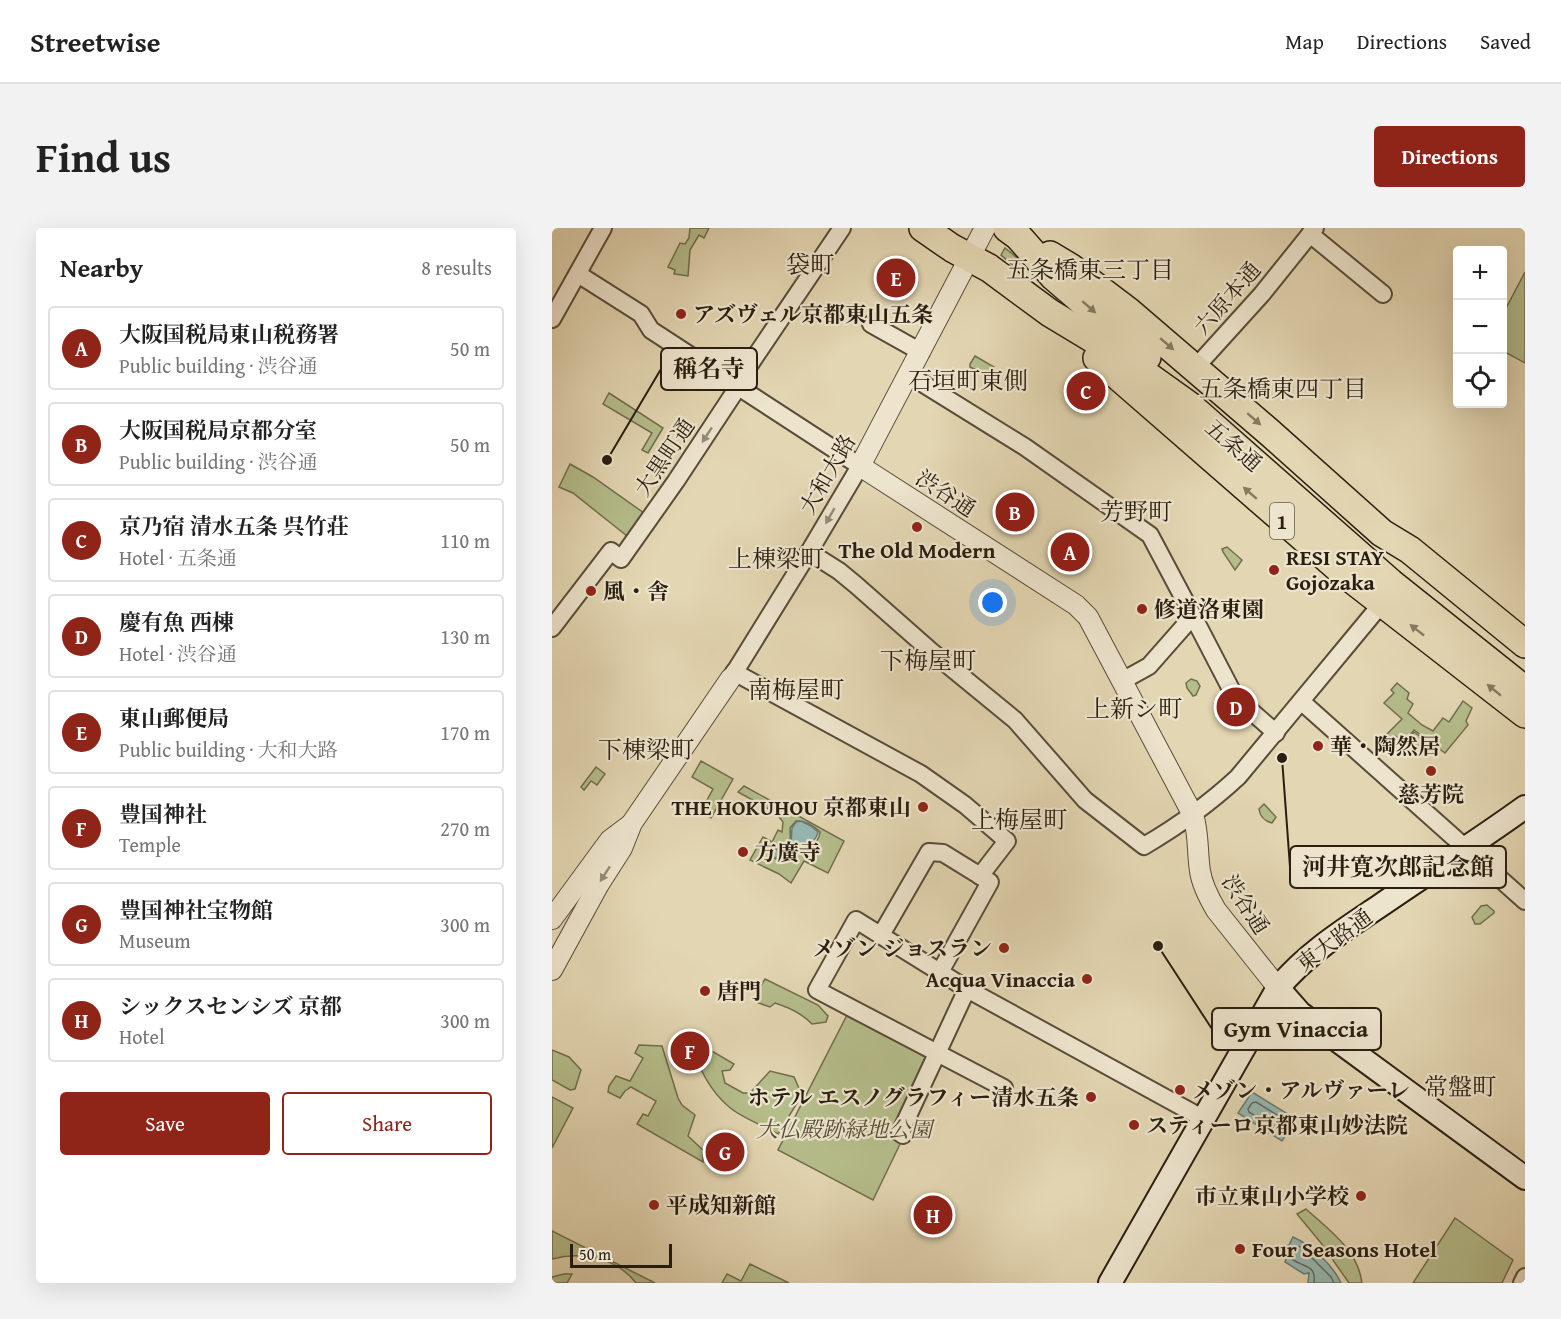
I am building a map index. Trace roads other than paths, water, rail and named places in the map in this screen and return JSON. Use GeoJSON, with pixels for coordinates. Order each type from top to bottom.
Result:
{"type":"FeatureCollection","features":[{"type":"Feature","properties":{"kind":"highway","name":"五条通"},"geometry":{"type":"LineString","coordinates":[[923,228],[989,268],[1050,314],[1193,402],[1390,570],[1525,678]]}},
{"type":"Feature","properties":{"kind":"highway","name":"五条通"},"geometry":{"type":"LineString","coordinates":[[1013,232],[1054,277],[1391,583],[1525,690]]}},
{"type":"Feature","properties":{"kind":"highway","name":"1"},"geometry":{"type":"LineString","coordinates":[[1013,232],[1070,267],[1128,311],[1382,533],[1410,550],[1525,644]]}},
{"type":"Feature","properties":{"kind":"highway","name":"1"},"geometry":{"type":"LineString","coordinates":[[1050,314],[1107,368],[1282,521],[1345,574],[1525,714]]}},
{"type":"Feature","properties":{"kind":"highway","name":"1"},"geometry":{"type":"LineString","coordinates":[[1382,533],[1401,560],[1525,660]]}},
{"type":"Feature","properties":{"kind":"main road","name":"東大路通"},"geometry":{"type":"LineString","coordinates":[[1110,1283],[1278,988],[1294,969],[1318,947],[1466,850],[1525,807]]}},
{"type":"Feature","properties":{"kind":"main road"},"geometry":{"type":"LineString","coordinates":[[1278,988],[1300,1013],[1525,1178]]}},
{"type":"Feature","properties":{"kind":"street"},"geometry":{"type":"LineString","coordinates":[[552,319],[603,228]]}},
{"type":"Feature","properties":{"kind":"street","name":"大黒町通"},"geometry":{"type":"LineString","coordinates":[[552,628],[611,551],[621,559],[707,435],[736,390],[735,385],[842,228]]}},
{"type":"Feature","properties":{"kind":"street","name":"大和大路"},"geometry":{"type":"LineString","coordinates":[[632,823],[732,675],[809,552],[860,466],[986,228]]}},
{"type":"Feature","properties":{"kind":"street"},"geometry":{"type":"LineString","coordinates":[[1312,231],[1383,294]]}},
{"type":"Feature","properties":{"kind":"street","name":"六原本通"},"geometry":{"type":"LineString","coordinates":[[1195,368],[1262,294],[1312,231]]}},
{"type":"Feature","properties":{"kind":"street","name":"渋谷通"},"geometry":{"type":"LineString","coordinates":[[578,274],[640,314],[651,330],[1080,608],[1095,627],[1193,815],[1200,870],[1210,899],[1278,988]]}},
{"type":"Feature","properties":{"kind":"street"},"geometry":{"type":"LineString","coordinates":[[871,324],[921,352]]}},
{"type":"Feature","properties":{"kind":"street"},"geometry":{"type":"LineString","coordinates":[[909,375],[1025,447],[1150,535],[1235,697],[1276,733]]}},
{"type":"Feature","properties":{"kind":"street"},"geometry":{"type":"LineString","coordinates":[[809,552],[839,571],[1015,720],[1085,800],[1144,846],[1193,815],[1220,795],[1238,777],[1383,602]]}},
{"type":"Feature","properties":{"kind":"street"},"geometry":{"type":"LineString","coordinates":[[1122,681],[1149,666],[1193,616]]}},
{"type":"Feature","properties":{"kind":"street"},"geometry":{"type":"LineString","coordinates":[[732,675],[921,774],[965,805],[1006,840],[980,876]]}},
{"type":"Feature","properties":{"kind":"street"},"geometry":{"type":"LineString","coordinates":[[1302,702],[1525,901]]}},
{"type":"Feature","properties":{"kind":"street"},"geometry":{"type":"LineString","coordinates":[[580,917],[556,906],[610,840],[632,823]]}},
{"type":"Feature","properties":{"kind":"street"},"geometry":{"type":"LineString","coordinates":[[552,970],[580,917],[622,848],[632,823]]}},
{"type":"Feature","properties":{"kind":"street"},"geometry":{"type":"LineString","coordinates":[[881,935],[929,852],[942,853],[990,882],[940,972]]}},
{"type":"Feature","properties":{"kind":"street"},"geometry":{"type":"LineString","coordinates":[[1004,1088],[817,990],[856,920],[967,989],[1204,1119]]}},
{"type":"Feature","properties":{"kind":"street"},"geometry":{"type":"LineString","coordinates":[[903,1135],[900,1133],[967,989]]}},
{"type":"Feature","properties":{"kind":"street"},"geometry":{"type":"LineString","coordinates":[[1522,1283],[1525,1277]]}},
{"type":"Feature","properties":{"kind":"water"},"geometry":{"type":"Polygon","coordinates":[[[801,821],[818,832],[816,837],[800,851],[785,857],[773,857],[774,850],[784,849],[791,843],[792,828],[796,822],[801,821]]]}},
{"type":"Feature","properties":{"kind":"water"},"geometry":{"type":"Polygon","coordinates":[[[1252,1092],[1296,1119],[1282,1141],[1238,1113],[1252,1092]]]}},
{"type":"Feature","properties":{"kind":"water"},"geometry":{"type":"Polygon","coordinates":[[[1293,1237],[1321,1256],[1333,1269],[1341,1283],[1308,1283],[1309,1273],[1304,1274],[1285,1262],[1287,1256],[1281,1251],[1282,1247],[1289,1245],[1293,1237]]]}},
{"type":"Feature","properties":{"kind":"place","name":"東山郵便局"},"geometry":{"type":"Point","coordinates":[896,278]}},
{"type":"Feature","properties":{"kind":"place","name":"アズヴェル京都東山五条"},"geometry":{"type":"Point","coordinates":[681,314]}},
{"type":"Feature","properties":{"kind":"place","name":"京乃宿 清水五条 呉竹荘"},"geometry":{"type":"Point","coordinates":[1086,391]}},
{"type":"Feature","properties":{"kind":"place","name":"稱名寺"},"geometry":{"type":"Point","coordinates":[607,460]}},
{"type":"Feature","properties":{"kind":"place","name":"大阪国税局京都分室"},"geometry":{"type":"Point","coordinates":[1015,512]}},
{"type":"Feature","properties":{"kind":"place","name":"The Old Modern"},"geometry":{"type":"Point","coordinates":[917,527]}},
{"type":"Feature","properties":{"kind":"place","name":"大阪国税局東山税務署"},"geometry":{"type":"Point","coordinates":[1070,552]}},
{"type":"Feature","properties":{"kind":"place","name":"RESI STAY Gojozaka"},"geometry":{"type":"Point","coordinates":[1274,570]}},
{"type":"Feature","properties":{"kind":"place","name":"風・舎"},"geometry":{"type":"Point","coordinates":[591,591]}},
{"type":"Feature","properties":{"kind":"place","name":"修道洛東園"},"geometry":{"type":"Point","coordinates":[1142,609]}},
{"type":"Feature","properties":{"kind":"place","name":"慶有魚 西棟"},"geometry":{"type":"Point","coordinates":[1236,707]}},
{"type":"Feature","properties":{"kind":"place","name":"華・陶然居"},"geometry":{"type":"Point","coordinates":[1318,746]}},
{"type":"Feature","properties":{"kind":"place","name":"河井寛次郎記念館"},"geometry":{"type":"Point","coordinates":[1282,758]}},
{"type":"Feature","properties":{"kind":"place","name":"慈芳院"},"geometry":{"type":"Point","coordinates":[1431,771]}},
{"type":"Feature","properties":{"kind":"place","name":"THE HOKUHOU 京都東山"},"geometry":{"type":"Point","coordinates":[923,807]}},
{"type":"Feature","properties":{"kind":"place","name":"方廣寺"},"geometry":{"type":"Point","coordinates":[743,852]}},
{"type":"Feature","properties":{"kind":"place","name":"Gym Vinaccia"},"geometry":{"type":"Point","coordinates":[1158,946]}},
{"type":"Feature","properties":{"kind":"place","name":"メゾン ジョスラン"},"geometry":{"type":"Point","coordinates":[1004,948]}},
{"type":"Feature","properties":{"kind":"place","name":"Acqua Vinaccia"},"geometry":{"type":"Point","coordinates":[1087,979]}},
{"type":"Feature","properties":{"kind":"place","name":"唐門"},"geometry":{"type":"Point","coordinates":[705,991]}},
{"type":"Feature","properties":{"kind":"place","name":"豊国神社"},"geometry":{"type":"Point","coordinates":[690,1051]}},
{"type":"Feature","properties":{"kind":"place","name":"メゾン・アルヴァーレ"},"geometry":{"type":"Point","coordinates":[1180,1090]}},
{"type":"Feature","properties":{"kind":"place","name":"ホテル エスノグラフィー清水五条"},"geometry":{"type":"Point","coordinates":[1091,1097]}},
{"type":"Feature","properties":{"kind":"place","name":"スティーロ京都東山妙法院"},"geometry":{"type":"Point","coordinates":[1134,1125]}},
{"type":"Feature","properties":{"kind":"place","name":"豊国神社宝物館"},"geometry":{"type":"Point","coordinates":[725,1152]}},
{"type":"Feature","properties":{"kind":"place","name":"市立東山小学校"},"geometry":{"type":"Point","coordinates":[1361,1196]}},
{"type":"Feature","properties":{"kind":"place","name":"平成知新館"},"geometry":{"type":"Point","coordinates":[654,1205]}},
{"type":"Feature","properties":{"kind":"place","name":"シックスセンシズ 京都"},"geometry":{"type":"Point","coordinates":[933,1215]}},
{"type":"Feature","properties":{"kind":"place","name":"Four Seasons Hotel"},"geometry":{"type":"Point","coordinates":[1240,1249]}},
{"type":"Feature","properties":{"kind":"district","name":"袋町"},"geometry":{"type":"Point","coordinates":[810,264]}},
{"type":"Feature","properties":{"kind":"district","name":"五条橋東三丁目"},"geometry":{"type":"Point","coordinates":[1090,269]}},
{"type":"Feature","properties":{"kind":"district","name":"石垣町東側"},"geometry":{"type":"Point","coordinates":[968,380]}},
{"type":"Feature","properties":{"kind":"district","name":"五条橋東四丁目"},"geometry":{"type":"Point","coordinates":[1283,388]}},
{"type":"Feature","properties":{"kind":"district","name":"芳野町"},"geometry":{"type":"Point","coordinates":[1136,511]}},
{"type":"Feature","properties":{"kind":"district","name":"上棟梁町"},"geometry":{"type":"Point","coordinates":[776,558]}},
{"type":"Feature","properties":{"kind":"district","name":"下梅屋町"},"geometry":{"type":"Point","coordinates":[928,660]}},
{"type":"Feature","properties":{"kind":"district","name":"南梅屋町"},"geometry":{"type":"Point","coordinates":[796,689]}},
{"type":"Feature","properties":{"kind":"district","name":"上新シ町"},"geometry":{"type":"Point","coordinates":[1134,708]}},
{"type":"Feature","properties":{"kind":"district","name":"下棟梁町"},"geometry":{"type":"Point","coordinates":[646,749]}},
{"type":"Feature","properties":{"kind":"district","name":"上梅屋町"},"geometry":{"type":"Point","coordinates":[1019,819]}},
{"type":"Feature","properties":{"kind":"district","name":"常盤町"},"geometry":{"type":"Point","coordinates":[1460,1086]}},
{"type":"Feature","properties":{"kind":"park label","name":"大仏殿跡緑地公園"},"geometry":{"type":"Point","coordinates":[844,1129]}}]}
